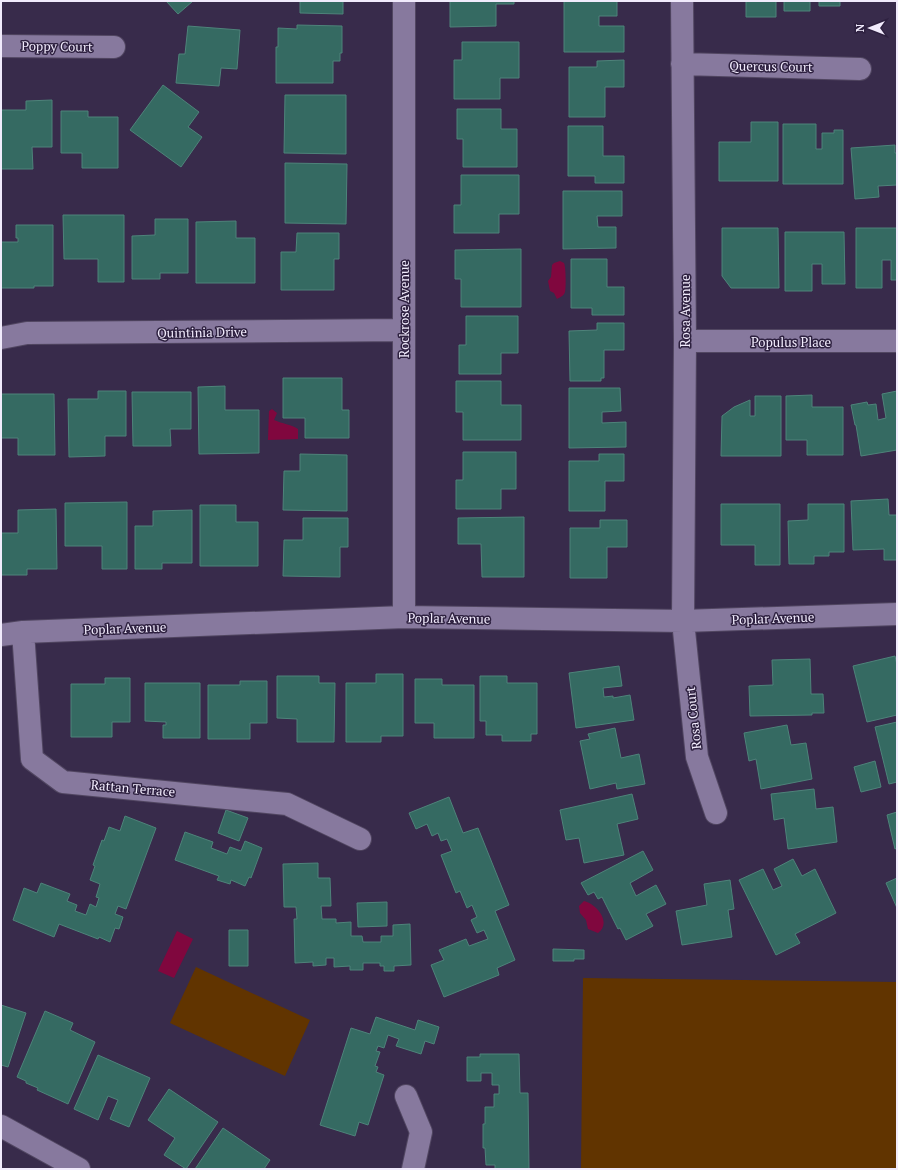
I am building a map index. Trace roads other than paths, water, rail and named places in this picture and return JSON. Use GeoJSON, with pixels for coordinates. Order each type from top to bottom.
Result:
{"type":"FeatureCollection","features":[{"type":"Feature","properties":{"kind":"street","name":"Rockrose Avenue"},"geometry":{"type":"LineString","coordinates":[[404,1],[404,617]]}},
{"type":"Feature","properties":{"kind":"street","name":"Rosa Avenue"},"geometry":{"type":"LineString","coordinates":[[682,1],[685,341],[683,620]]}},
{"type":"Feature","properties":{"kind":"street","name":"Poppy Court"},"geometry":{"type":"LineString","coordinates":[[1,46],[114,47]]}},
{"type":"Feature","properties":{"kind":"street","name":"Quercus Court"},"geometry":{"type":"LineString","coordinates":[[682,64],[860,69]]}},
{"type":"Feature","properties":{"kind":"street","name":"Quintinia Drive"},"geometry":{"type":"LineString","coordinates":[[1,338],[27,334],[404,330]]}},
{"type":"Feature","properties":{"kind":"street","name":"Populus Place"},"geometry":{"type":"LineString","coordinates":[[685,341],[897,341]]}},
{"type":"Feature","properties":{"kind":"street","name":"Poplar Avenue"},"geometry":{"type":"LineString","coordinates":[[1,635],[23,632],[404,617],[683,620],[897,614]]}},
{"type":"Feature","properties":{"kind":"street","name":"Rosa Court"},"geometry":{"type":"LineString","coordinates":[[683,620],[697,758],[716,813]]}},
{"type":"Feature","properties":{"kind":"street","name":"Rattan Terrace"},"geometry":{"type":"LineString","coordinates":[[23,632],[32,759],[63,782],[287,804],[360,840]]}},
{"type":"Feature","properties":{"kind":"street"},"geometry":{"type":"LineString","coordinates":[[406,1096],[421,1132],[413,1169]]}},
{"type":"Feature","properties":{"kind":"street"},"geometry":{"type":"LineString","coordinates":[[1,1126],[79,1169]]}}]}
